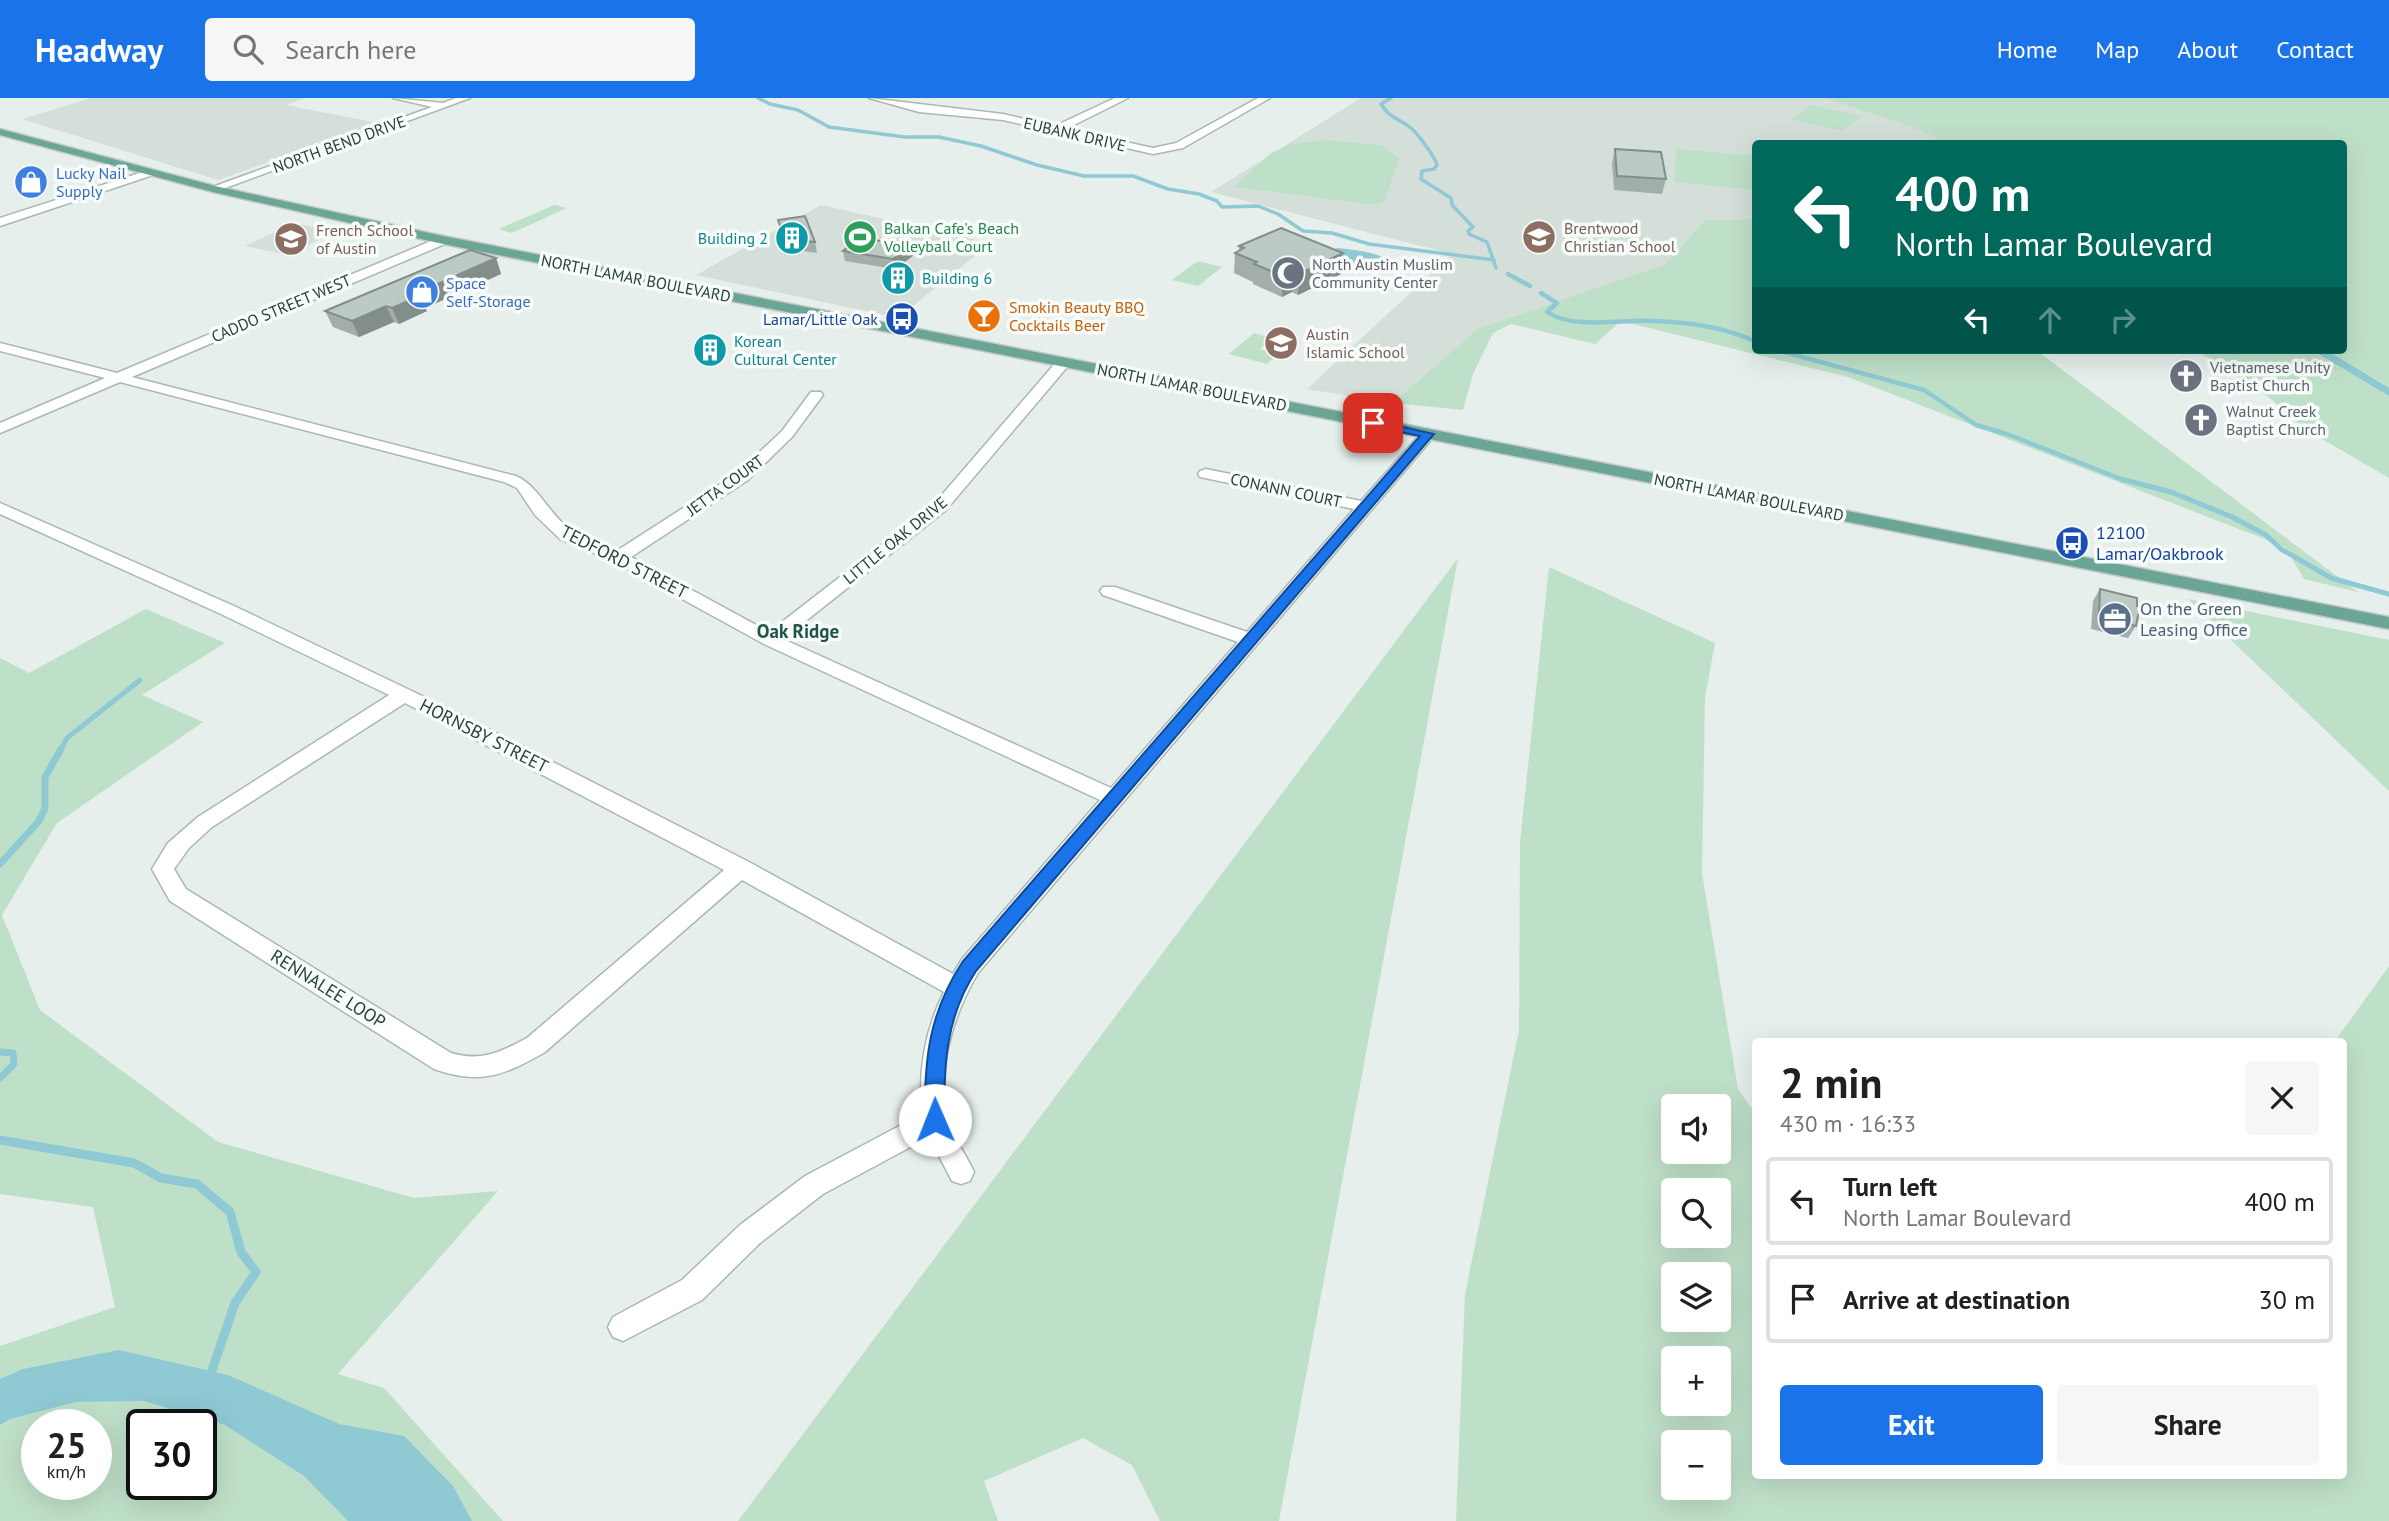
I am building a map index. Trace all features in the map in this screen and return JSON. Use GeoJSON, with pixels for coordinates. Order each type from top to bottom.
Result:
{"type":"FeatureCollection","features":[{"type":"Feature","properties":{"kind":"main road","name":"NORTH LAMAR BOULEVARD"},"geometry":{"type":"LineString","coordinates":[[0,132],[213,190],[443,240],[2389,623]]}},
{"type":"Feature","properties":{"kind":"street"},"geometry":{"type":"LineString","coordinates":[[398,98],[444,106]]}},
{"type":"Feature","properties":{"kind":"street","name":"NORTH BEND DRIVE"},"geometry":{"type":"LineString","coordinates":[[213,190],[465,98]]}},
{"type":"Feature","properties":{"kind":"street","name":"EUBANK DRIVE"},"geometry":{"type":"LineString","coordinates":[[874,98],[911,108],[1003,117],[1139,149],[1179,146],[1265,98]]}},
{"type":"Feature","properties":{"kind":"street"},"geometry":{"type":"LineString","coordinates":[[1056,130],[1123,98]]}},
{"type":"Feature","properties":{"kind":"street"},"geometry":{"type":"LineString","coordinates":[[959,111],[977,101]]}},
{"type":"Feature","properties":{"kind":"street"},"geometry":{"type":"LineString","coordinates":[[4,221],[149,173]]}},
{"type":"Feature","properties":{"kind":"street","name":"CADDO STREET WEST"},"geometry":{"type":"LineString","coordinates":[[0,428],[443,240]]}},
{"type":"Feature","properties":{"kind":"street","name":"TEDFORD STREET"},"geometry":{"type":"LineString","coordinates":[[0,347],[510,479],[523,485],[541,512],[566,535],[619,557],[770,640],[1115,799]]}},
{"type":"Feature","properties":{"kind":"street","name":"LITTLE OAK DRIVE"},"geometry":{"type":"LineString","coordinates":[[770,640],[940,507],[1063,363]]}},
{"type":"Feature","properties":{"kind":"street","name":"JETTA COURT"},"geometry":{"type":"LineString","coordinates":[[619,557],[742,477],[787,434],[816,396]]}},
{"type":"Feature","properties":{"kind":"street"},"geometry":{"type":"LineString","coordinates":[[961,1172],[935,1120],[934,1076],[941,1025],[956,987],[970,966],[1428,434]]}},
{"type":"Feature","properties":{"kind":"street","name":"CONANN COURT"},"geometry":{"type":"LineString","coordinates":[[1206,474],[1367,507]]}},
{"type":"Feature","properties":{"kind":"street","name":"HORNSBY STREET"},"geometry":{"type":"LineString","coordinates":[[0,508],[259,625],[403,695],[741,868],[956,987]]}},
{"type":"Feature","properties":{"kind":"street"},"geometry":{"type":"LineString","coordinates":[[1109,591],[1251,640]]}},
{"type":"Feature","properties":{"kind":"street","name":"RENNALEE LOOP"},"geometry":{"type":"LineString","coordinates":[[403,695],[205,822],[183,839],[170,854],[163,869],[178,895],[443,1061],[462,1069],[484,1069],[507,1062],[536,1045],[741,868]]}},
{"type":"Feature","properties":{"kind":"street"},"geometry":{"type":"LineString","coordinates":[[623,1327],[692,1290],[750,1234],[814,1185],[935,1120]]}},
{"type":"Feature","properties":{"kind":"shaded area"},"geometry":{"type":"Polygon","coordinates":[[[91,98],[305,98],[286,105],[378,123],[218,180],[22,119],[91,98]]]}},
{"type":"Feature","properties":{"kind":"shaded area","name":"Brentwood Christian School"},"geometry":{"type":"Polygon","coordinates":[[[1361,98],[1850,98],[2051,140],[1752,140],[1752,219],[1705,220],[1665,264],[1477,329],[1393,403],[1307,389],[1452,254],[1211,192],[1361,98]]]}},
{"type":"Feature","properties":{"kind":"shaded area"},"geometry":{"type":"Polygon","coordinates":[[[821,205],[991,243],[898,318],[696,275],[821,205]]]}},
{"type":"Feature","properties":{"kind":"shaded area","name":"French School of Austin"},"geometry":{"type":"Polygon","coordinates":[[[295,223],[336,232],[287,255],[245,246],[295,223]]]}},
{"type":"Feature","properties":{"kind":"green space"},"geometry":{"type":"Polygon","coordinates":[[[1825,98],[2389,98],[2389,478],[2303,428],[2271,399],[2202,354],[2347,354],[2347,140],[1941,140],[1913,127],[1825,98]]]}},
{"type":"Feature","properties":{"kind":"green space"},"geometry":{"type":"Polygon","coordinates":[[[1811,105],[1862,116],[1842,131],[1791,119],[1811,105]]]}},
{"type":"Feature","properties":{"kind":"green space"},"geometry":{"type":"Polygon","coordinates":[[[1325,140],[1382,145],[1399,159],[1384,202],[1375,205],[1234,187],[1271,153],[1290,144],[1325,140]]]}},
{"type":"Feature","properties":{"kind":"green space"},"geometry":{"type":"Polygon","coordinates":[[[1676,149],[1752,156],[1752,190],[1675,182],[1676,149]]]}},
{"type":"Feature","properties":{"kind":"green space"},"geometry":{"type":"Polygon","coordinates":[[[554,205],[567,208],[512,233],[499,229],[554,205]]]}},
{"type":"Feature","properties":{"kind":"green space"},"geometry":{"type":"Polygon","coordinates":[[[1752,219],[1752,353],[1621,321],[1595,344],[1511,324],[1493,333],[1473,374],[1463,410],[1393,403],[1477,329],[1665,264],[1705,220],[1752,219]]]}},
{"type":"Feature","properties":{"kind":"green space"},"geometry":{"type":"Polygon","coordinates":[[[1198,261],[1222,267],[1198,286],[1172,280],[1198,261]]]}},
{"type":"Feature","properties":{"kind":"green space"},"geometry":{"type":"Polygon","coordinates":[[[1254,333],[1272,338],[1260,349],[1279,354],[1267,364],[1229,354],[1254,333]]]}},
{"type":"Feature","properties":{"kind":"green space"},"geometry":{"type":"Polygon","coordinates":[[[1755,354],[2041,354],[2358,592],[2304,579],[2285,547],[1848,377],[1755,354]]]}},
{"type":"Feature","properties":{"kind":"green space"},"geometry":{"type":"Polygon","coordinates":[[[1458,558],[1279,1521],[1160,1521],[1132,1465],[1083,1438],[984,1481],[998,1521],[738,1521],[1458,558]]]}},
{"type":"Feature","properties":{"kind":"green space"},"geometry":{"type":"Polygon","coordinates":[[[1549,567],[1715,643],[1705,698],[1702,873],[1738,1089],[1752,1109],[1752,1479],[2347,1479],[2347,1038],[2337,1038],[2389,966],[2389,1521],[1456,1521],[1465,1294],[1519,1030],[1520,842],[1549,567]]]}},
{"type":"Feature","properties":{"kind":"green space"},"geometry":{"type":"Polygon","coordinates":[[[2188,599],[2389,640],[2389,791],[2188,599]]]}},
{"type":"Feature","properties":{"kind":"green space"},"geometry":{"type":"Polygon","coordinates":[[[146,609],[225,643],[142,695],[203,722],[57,823],[2,915],[40,1010],[218,1142],[414,1198],[498,1191],[338,1374],[384,1388],[503,1521],[0,1521],[0,1346],[115,1307],[93,1207],[0,1194],[0,658],[29,673],[146,609]]]}},
{"type":"Feature","properties":{"kind":"water"},"geometry":{"type":"Polygon","coordinates":[[[1337,248],[1376,254],[1393,265],[1385,270],[1366,271],[1317,253],[1326,254],[1337,248]]]}},
{"type":"Feature","properties":{"kind":"water"},"geometry":{"type":"Polygon","coordinates":[[[2319,354],[2333,354],[2389,388],[2389,396],[2319,354]]]}},
{"type":"Feature","properties":{"kind":"water"},"geometry":{"type":"Polygon","coordinates":[[[119,1350],[228,1375],[339,1424],[404,1436],[453,1486],[472,1521],[348,1521],[304,1476],[225,1425],[217,1423],[217,1409],[171,1409],[144,1401],[76,1402],[49,1409],[21,1409],[21,1416],[0,1425],[0,1379],[23,1369],[119,1350]]]}},
{"type":"Feature","properties":{"kind":"building"},"geometry":{"type":"Polygon","coordinates":[[[1615,149],[1661,152],[1666,179],[1617,176],[1615,149]]]}},
{"type":"Feature","properties":{"kind":"building"},"geometry":{"type":"Polygon","coordinates":[[[805,216],[815,242],[785,239],[778,220],[805,216]]]}},
{"type":"Feature","properties":{"kind":"building"},"geometry":{"type":"Polygon","coordinates":[[[1281,228],[1343,253],[1299,274],[1293,271],[1283,276],[1235,253],[1244,248],[1239,246],[1281,228]]]}},
{"type":"Feature","properties":{"kind":"building"},"geometry":{"type":"Polygon","coordinates":[[[860,238],[888,242],[891,240],[912,245],[893,259],[843,251],[860,238]]]}},
{"type":"Feature","properties":{"kind":"building"},"geometry":{"type":"Polygon","coordinates":[[[470,250],[496,258],[415,294],[420,296],[392,308],[386,306],[352,321],[325,311],[470,250]]]}},
{"type":"Feature","properties":{"kind":"building"},"geometry":{"type":"Polygon","coordinates":[[[2100,589],[2137,598],[2137,606],[2140,606],[2136,626],[2099,617],[2100,589]]]}},
{"type":"Feature","properties":{"kind":"waterway"},"geometry":{"type":"LineString","coordinates":[[758,98],[770,104],[798,110],[829,127],[905,137],[939,137],[981,146],[1037,165],[1084,176],[1133,176],[1168,189],[1199,194],[1217,201],[1222,207],[1258,206],[1278,214],[1303,231],[1332,233],[1369,244],[1493,260]]}},
{"type":"Feature","properties":{"kind":"waterway"},"geometry":{"type":"LineString","coordinates":[[1391,98],[1381,104],[1392,116],[1414,131],[1437,165],[1434,169],[1422,171],[1421,179],[1451,198],[1452,205],[1473,227],[1468,231],[1469,234],[1487,242],[1493,260]]}},
{"type":"Feature","properties":{"kind":"waterway"},"geometry":{"type":"LineString","coordinates":[[1493,260],[1496,268]]}},
{"type":"Feature","properties":{"kind":"waterway"},"geometry":{"type":"LineString","coordinates":[[1508,274],[1530,286]]}},
{"type":"Feature","properties":{"kind":"waterway"},"geometry":{"type":"LineString","coordinates":[[1541,293],[1557,303],[1547,312],[1571,321],[1680,323],[1706,326],[1752,340]]}},
{"type":"Feature","properties":{"kind":"waterway"},"geometry":{"type":"LineString","coordinates":[[1791,354],[1924,390],[1976,425],[2007,434],[2126,481]]}},
{"type":"Feature","properties":{"kind":"waterway"},"geometry":{"type":"LineString","coordinates":[[2121,479],[2171,492],[2232,517],[2266,535],[2281,549],[2331,578],[2389,594]]}},
{"type":"Feature","properties":{"kind":"waterway"},"geometry":{"type":"LineString","coordinates":[[60,751],[67,738],[140,680]]}},
{"type":"Feature","properties":{"kind":"waterway"},"geometry":{"type":"LineString","coordinates":[[0,864],[39,821],[45,808],[45,777],[61,749]]}},
{"type":"Feature","properties":{"kind":"waterway"},"geometry":{"type":"LineString","coordinates":[[0,1052],[13,1053],[14,1064],[0,1078]]}},
{"type":"Feature","properties":{"kind":"waterway"},"geometry":{"type":"LineString","coordinates":[[0,1140],[134,1163],[161,1178],[197,1184],[230,1212],[241,1252],[256,1272],[235,1303],[209,1379]]}},
{"type":"Feature","properties":{"kind":"place","name":"Lucky Nail Supply"},"geometry":{"type":"Point","coordinates":[31,182]}},
{"type":"Feature","properties":{"kind":"place","name":"Balkan Cafe's Beach Volleyball Court"},"geometry":{"type":"Point","coordinates":[860,237]}},
{"type":"Feature","properties":{"kind":"place","name":"Brentwood Christian School"},"geometry":{"type":"Point","coordinates":[1539,237]}},
{"type":"Feature","properties":{"kind":"place","name":"Building 2"},"geometry":{"type":"Point","coordinates":[792,238]}},
{"type":"Feature","properties":{"kind":"place","name":"French School of Austin"},"geometry":{"type":"Point","coordinates":[291,239]}},
{"type":"Feature","properties":{"kind":"place","name":"North Austin Muslim Community Center"},"geometry":{"type":"Point","coordinates":[1288,273]}},
{"type":"Feature","properties":{"kind":"place","name":"Building 6"},"geometry":{"type":"Point","coordinates":[898,278]}},
{"type":"Feature","properties":{"kind":"place","name":"Space Self-Storage"},"geometry":{"type":"Point","coordinates":[422,292]}},
{"type":"Feature","properties":{"kind":"place","name":"Smokin Beauty BBQ Cocktails Beer"},"geometry":{"type":"Point","coordinates":[984,316]}},
{"type":"Feature","properties":{"kind":"place","name":"Lamar/Little Oak"},"geometry":{"type":"Point","coordinates":[902,319]}},
{"type":"Feature","properties":{"kind":"place","name":"Austin Islamic School"},"geometry":{"type":"Point","coordinates":[1281,343]}},
{"type":"Feature","properties":{"kind":"place","name":"Korean Cultural Center"},"geometry":{"type":"Point","coordinates":[710,350]}},
{"type":"Feature","properties":{"kind":"place","name":"Vietnamese Unity Baptist Church"},"geometry":{"type":"Point","coordinates":[2186,376]}},
{"type":"Feature","properties":{"kind":"place","name":"Walnut Creek Baptist Church"},"geometry":{"type":"Point","coordinates":[2201,420]}},
{"type":"Feature","properties":{"kind":"place","name":"12100 Lamar/Oakbrook"},"geometry":{"type":"Point","coordinates":[2072,543]}},
{"type":"Feature","properties":{"kind":"place","name":"On the Green Leasing Office"},"geometry":{"type":"Point","coordinates":[2115,619]}},
{"type":"Feature","properties":{"kind":"district","name":"Oak Ridge"},"geometry":{"type":"Point","coordinates":[798,631]}},
{"type":"Feature","properties":{"kind":"route"},"geometry":{"type":"LineString","coordinates":[[935,1120],[934,1076],[941,1025],[956,987],[970,966],[1428,434],[1373,423]]}}]}
